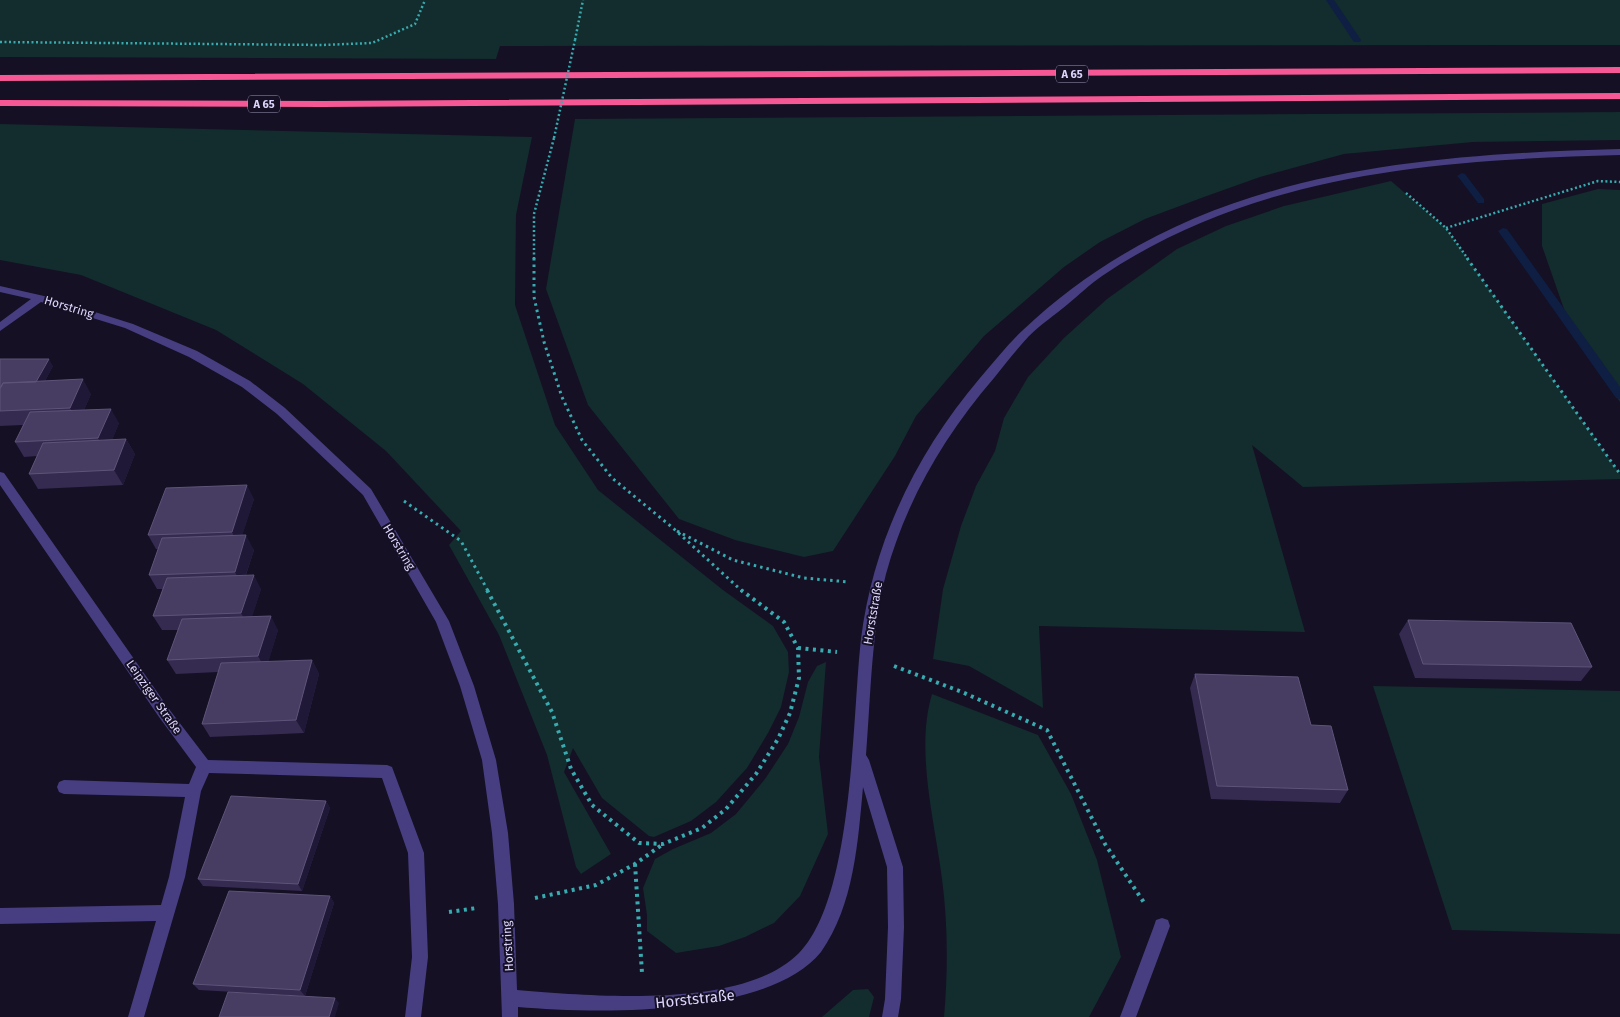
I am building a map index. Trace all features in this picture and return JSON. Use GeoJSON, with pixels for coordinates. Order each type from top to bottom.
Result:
{"type":"FeatureCollection","features":[{"type":"Feature","properties":{"kind":"highway","name":"A 65"},"geometry":{"type":"LineString","coordinates":[[0,78],[462,78],[1620,70]]}},
{"type":"Feature","properties":{"kind":"highway","name":"A 65"},"geometry":{"type":"LineString","coordinates":[[0,103],[362,104],[1620,96]]}},
{"type":"Feature","properties":{"kind":"street","name":"Horststraße"},"geometry":{"type":"LineString","coordinates":[[510,998],[576,1004],[682,1004],[733,998],[760,989],[803,961],[815,945],[835,907],[843,879],[860,756],[870,615],[877,585],[900,517],[917,477],[936,442],[1001,358],[1038,321],[1087,282],[1124,257],[1167,233],[1272,191],[1379,168],[1500,155],[1620,152]]}},
{"type":"Feature","properties":{"kind":"street","name":"Horstring"},"geometry":{"type":"LineString","coordinates":[[0,289],[40,298],[129,326],[193,354],[246,384],[281,411],[367,492],[442,621],[467,686],[489,760],[500,832],[506,904],[510,1017]]}},
{"type":"Feature","properties":{"kind":"street"},"geometry":{"type":"LineString","coordinates":[[0,327],[40,298]]}},
{"type":"Feature","properties":{"kind":"street","name":"Leipziger Straße"},"geometry":{"type":"LineString","coordinates":[[0,476],[164,713],[204,766]]}},
{"type":"Feature","properties":{"kind":"street","name":"Horststraße"},"geometry":{"type":"LineString","coordinates":[[860,756],[895,867],[896,926],[893,999],[890,1017]]}},
{"type":"Feature","properties":{"kind":"street"},"geometry":{"type":"LineString","coordinates":[[136,1017],[176,876],[194,791],[204,766],[387,772],[416,854],[420,957],[413,1017]]}},
{"type":"Feature","properties":{"kind":"street"},"geometry":{"type":"LineString","coordinates":[[64,788],[194,791]]}},
{"type":"Feature","properties":{"kind":"street"},"geometry":{"type":"LineString","coordinates":[[0,916],[166,913]]}},
{"type":"Feature","properties":{"kind":"street"},"geometry":{"type":"LineString","coordinates":[[1128,1017],[1162,926]]}},
{"type":"Feature","properties":{"kind":"path"},"geometry":{"type":"LineString","coordinates":[[0,42],[312,45],[372,43],[415,24],[425,0]]}},
{"type":"Feature","properties":{"kind":"path"},"geometry":{"type":"LineString","coordinates":[[418,916],[506,904],[596,885],[635,864],[663,844],[702,828],[726,809],[756,774],[778,739],[790,713],[799,678],[798,648],[784,622],[730,582],[673,528],[612,478],[582,440],[562,398],[544,342],[534,297],[534,214],[554,138],[583,0]]}},
{"type":"Feature","properties":{"kind":"path"},"geometry":{"type":"LineString","coordinates":[[1379,168],[1446,228],[1620,474]]}},
{"type":"Feature","properties":{"kind":"path"},"geometry":{"type":"LineString","coordinates":[[1446,228],[1598,181],[1620,182]]}},
{"type":"Feature","properties":{"kind":"path"},"geometry":{"type":"LineString","coordinates":[[367,492],[406,502],[461,541],[552,712],[572,769],[592,805],[639,843],[663,844]]}},
{"type":"Feature","properties":{"kind":"path"},"geometry":{"type":"LineString","coordinates":[[673,528],[733,560],[804,578],[877,585]]}},
{"type":"Feature","properties":{"kind":"path"},"geometry":{"type":"LineString","coordinates":[[798,648],[866,656],[962,692],[1047,730],[1105,844],[1130,884],[1162,926]]}},
{"type":"Feature","properties":{"kind":"path"},"geometry":{"type":"LineString","coordinates":[[635,864],[644,1004]]}},
{"type":"Feature","properties":{"kind":"green space"},"geometry":{"type":"Polygon","coordinates":[[[0,0],[1620,0],[1620,45],[500,46],[496,59],[0,57],[0,0]]]}},
{"type":"Feature","properties":{"kind":"green space"},"geometry":{"type":"Polygon","coordinates":[[[1620,112],[1620,140],[1473,142],[1344,154],[1260,177],[1204,197],[1145,219],[1100,242],[1064,267],[984,336],[916,416],[895,456],[833,551],[804,557],[735,540],[679,519],[588,405],[546,289],[575,119],[1620,112]]]}},
{"type":"Feature","properties":{"kind":"green space"},"geometry":{"type":"Polygon","coordinates":[[[0,124],[532,137],[516,215],[515,305],[555,425],[598,490],[723,590],[773,626],[788,652],[789,672],[781,707],[747,768],[716,802],[691,821],[654,837],[649,836],[602,798],[573,748],[564,772],[611,854],[581,874],[576,867],[547,755],[499,635],[449,545],[461,531],[386,451],[303,384],[216,330],[81,275],[0,260],[0,124]]]}},
{"type":"Feature","properties":{"kind":"green space"},"geometry":{"type":"Polygon","coordinates":[[[1391,181],[1446,228],[1620,474],[1620,479],[1303,487],[1252,445],[1305,632],[1039,626],[1043,708],[969,666],[933,659],[943,589],[961,526],[976,486],[995,451],[1004,418],[1028,377],[1064,338],[1107,299],[1177,249],[1226,226],[1284,206],[1391,181]]]}},
{"type":"Feature","properties":{"kind":"green space"},"geometry":{"type":"Polygon","coordinates":[[[1598,189],[1620,190],[1620,402],[1572,332],[1542,246],[1542,204],[1598,189]]]}},
{"type":"Feature","properties":{"kind":"green space"},"geometry":{"type":"Polygon","coordinates":[[[826,662],[819,757],[828,834],[800,896],[774,923],[745,937],[719,946],[676,953],[647,931],[643,888],[655,859],[711,833],[736,814],[765,779],[788,744],[799,717],[808,682],[817,666],[826,662]]]}},
{"type":"Feature","properties":{"kind":"green space"},"geometry":{"type":"Polygon","coordinates":[[[1373,686],[1620,691],[1620,934],[1452,930],[1373,686]]]}},
{"type":"Feature","properties":{"kind":"green space"},"geometry":{"type":"Polygon","coordinates":[[[932,694],[1038,735],[1071,794],[1097,860],[1121,957],[1089,1017],[944,1017],[947,965],[945,913],[942,879],[928,786],[925,739],[927,716],[932,694]]]}},
{"type":"Feature","properties":{"kind":"green space"},"geometry":{"type":"Polygon","coordinates":[[[868,989],[874,997],[869,1017],[822,1017],[853,990],[868,989]]]}},
{"type":"Feature","properties":{"kind":"building"},"geometry":{"type":"Polygon","coordinates":[[[0,359],[49,359],[36,382],[3,383],[0,387],[0,359]]]}},
{"type":"Feature","properties":{"kind":"building"},"geometry":{"type":"Polygon","coordinates":[[[83,379],[70,408],[0,411],[0,389],[3,383],[83,379]]]}},
{"type":"Feature","properties":{"kind":"building"},"geometry":{"type":"Polygon","coordinates":[[[111,409],[98,438],[15,442],[30,412],[111,409]]]}},
{"type":"Feature","properties":{"kind":"building"},"geometry":{"type":"Polygon","coordinates":[[[126,439],[114,470],[29,474],[43,443],[126,439]]]}},
{"type":"Feature","properties":{"kind":"building"},"geometry":{"type":"Polygon","coordinates":[[[247,485],[232,532],[148,535],[166,488],[247,485]]]}},
{"type":"Feature","properties":{"kind":"building"},"geometry":{"type":"Polygon","coordinates":[[[246,535],[235,572],[149,575],[162,538],[246,535]]]}},
{"type":"Feature","properties":{"kind":"building"},"geometry":{"type":"Polygon","coordinates":[[[254,575],[241,613],[153,616],[167,578],[254,575]]]}},
{"type":"Feature","properties":{"kind":"building"},"geometry":{"type":"Polygon","coordinates":[[[271,616],[258,656],[167,660],[182,619],[271,616]]]}},
{"type":"Feature","properties":{"kind":"building"},"geometry":{"type":"Polygon","coordinates":[[[1408,620],[1571,623],[1592,667],[1423,664],[1408,620]]]}},
{"type":"Feature","properties":{"kind":"building"},"geometry":{"type":"Polygon","coordinates":[[[312,660],[296,720],[202,724],[221,663],[312,660]]]}},
{"type":"Feature","properties":{"kind":"building"},"geometry":{"type":"Polygon","coordinates":[[[1195,674],[1298,677],[1311,725],[1331,726],[1348,790],[1217,786],[1195,674]]]}},
{"type":"Feature","properties":{"kind":"building"},"geometry":{"type":"Polygon","coordinates":[[[231,796],[326,801],[298,884],[198,879],[231,796]]]}},
{"type":"Feature","properties":{"kind":"building"},"geometry":{"type":"Polygon","coordinates":[[[229,891],[330,896],[300,990],[193,984],[229,891]]]}},
{"type":"Feature","properties":{"kind":"building"},"geometry":{"type":"Polygon","coordinates":[[[228,992],[335,998],[329,1017],[219,1017],[228,992]]]}},
{"type":"Feature","properties":{"kind":"waterway"},"geometry":{"type":"LineString","coordinates":[[1330,0],[1357,40]]}},
{"type":"Feature","properties":{"kind":"waterway"},"geometry":{"type":"LineString","coordinates":[[1462,176],[1481,201]]}},
{"type":"Feature","properties":{"kind":"waterway"},"geometry":{"type":"LineString","coordinates":[[1503,231],[1620,395]]}}]}
